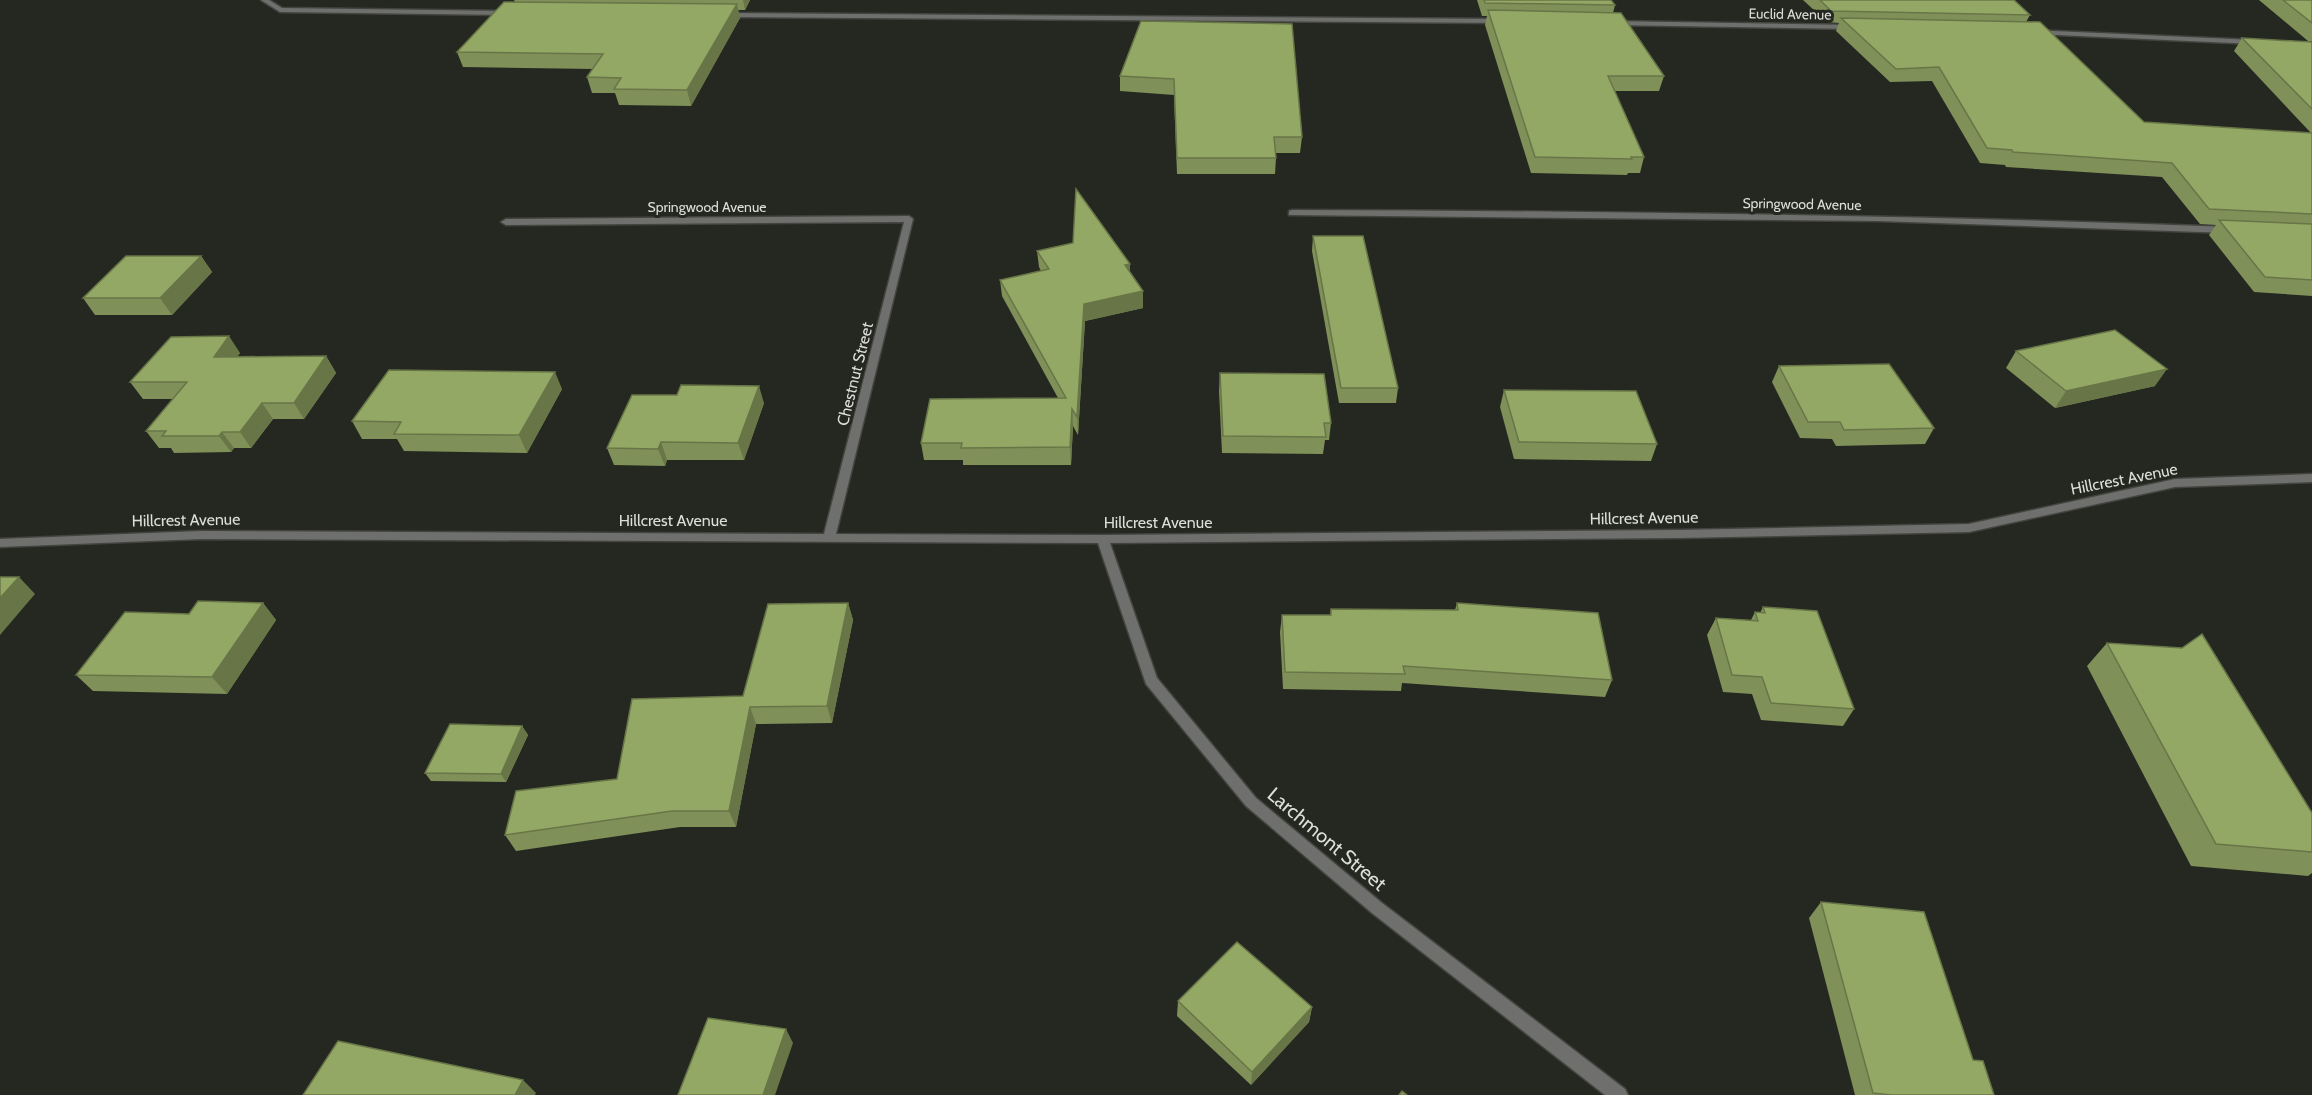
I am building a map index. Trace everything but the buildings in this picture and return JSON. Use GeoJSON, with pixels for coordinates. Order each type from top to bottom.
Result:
{"type":"FeatureCollection","features":[{"type":"Feature","properties":{"kind":"street"},"geometry":{"type":"LineString","coordinates":[[264,0],[280,10],[513,13]]}},
{"type":"Feature","properties":{"kind":"street"},"geometry":{"type":"LineString","coordinates":[[712,15],[1510,21]]}},
{"type":"Feature","properties":{"kind":"street","name":"Euclid Avenue"},"geometry":{"type":"LineString","coordinates":[[1605,23],[1864,28]]}},
{"type":"Feature","properties":{"kind":"street"},"geometry":{"type":"LineString","coordinates":[[2031,31],[2265,43]]}},
{"type":"Feature","properties":{"kind":"street","name":"Springwood Avenue"},"geometry":{"type":"LineString","coordinates":[[1292,213],[2036,221],[2246,230]]}},
{"type":"Feature","properties":{"kind":"street","name":"Springwood Avenue"},"geometry":{"type":"LineString","coordinates":[[506,222],[909,219]]}},
{"type":"Feature","properties":{"kind":"street","name":"Chestnut Street"},"geometry":{"type":"LineString","coordinates":[[829,537],[909,219]]}},
{"type":"Feature","properties":{"kind":"street","name":"Hillcrest Avenue"},"geometry":{"type":"LineString","coordinates":[[0,543],[201,535],[1103,539],[1666,534],[1969,528],[2175,483],[2312,478]]}},
{"type":"Feature","properties":{"kind":"street","name":"Larchmont Street"},"geometry":{"type":"LineString","coordinates":[[1103,539],[1151,680],[1251,802],[1377,908],[1619,1095]]}}]}
